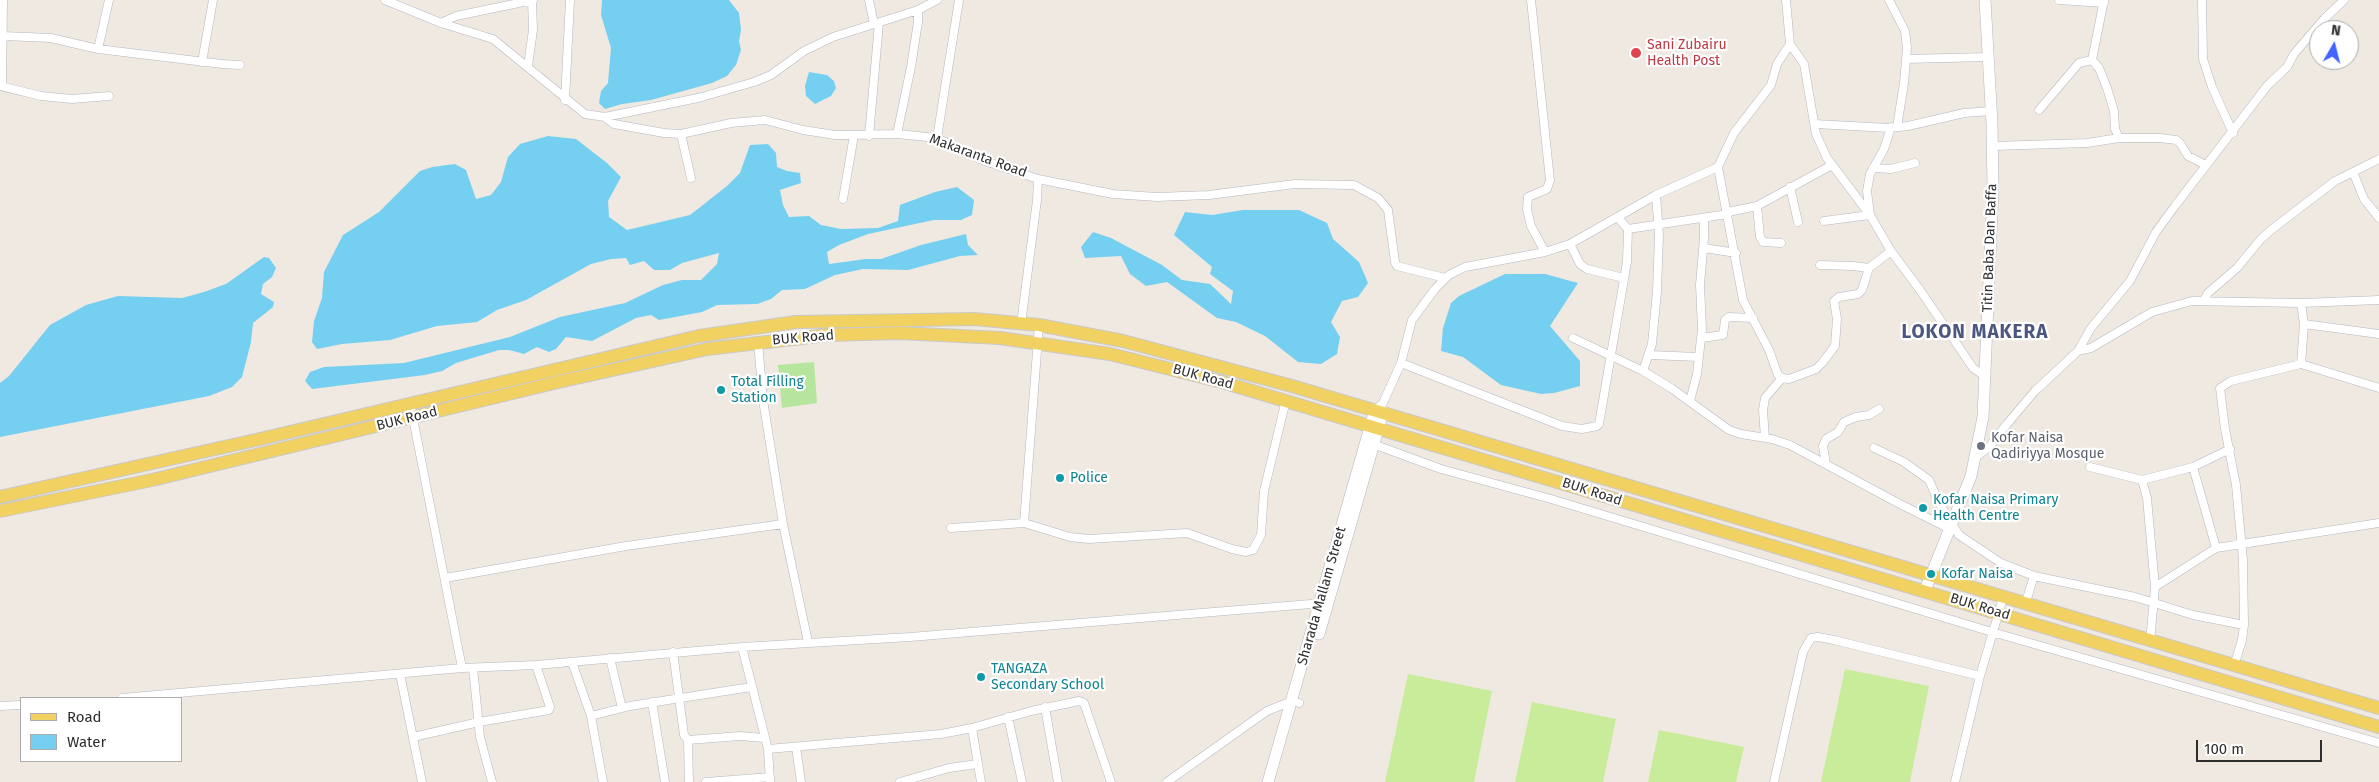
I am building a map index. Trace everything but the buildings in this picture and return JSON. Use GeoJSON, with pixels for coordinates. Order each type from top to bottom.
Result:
{"type":"FeatureCollection","features":[{"type":"Feature","properties":{"kind":"main road","name":"BUK Road"},"geometry":{"type":"LineString","coordinates":[[0,497],[632,350],[761,326],[814,321],[974,319],[1039,325],[1123,341],[1380,409],[2025,605],[2379,708]]}},
{"type":"Feature","properties":{"kind":"main road","name":"BUK Road"},"geometry":{"type":"LineString","coordinates":[[0,510],[152,480],[641,363],[707,349],[827,335],[900,334],[981,337],[1038,342],[1134,359],[1286,400],[1479,457],[1753,542],[1925,590],[2379,727]]}},
{"type":"Feature","properties":{"kind":"main road"},"geometry":{"type":"LineString","coordinates":[[1479,457],[1484,442]]}},
{"type":"Feature","properties":{"kind":"street"},"geometry":{"type":"LineString","coordinates":[[3,0],[1,86],[42,96],[72,100],[109,96]]}},
{"type":"Feature","properties":{"kind":"street"},"geometry":{"type":"LineString","coordinates":[[98,49],[109,0]]}},
{"type":"Feature","properties":{"kind":"street"},"geometry":{"type":"LineString","coordinates":[[202,62],[213,0]]}},
{"type":"Feature","properties":{"kind":"street","name":"Makaranta Road"},"geometry":{"type":"LineString","coordinates":[[385,0],[441,23],[493,39],[528,66],[565,100],[585,114],[605,118],[614,124],[630,128],[681,134],[732,123],[764,120],[803,130],[854,136],[897,134],[937,138],[982,160],[1038,179],[1113,194],[1157,197],[1209,195],[1295,184],[1354,185],[1378,198],[1388,210],[1394,262],[1397,266],[1445,278]]}},
{"type":"Feature","properties":{"kind":"street"},"geometry":{"type":"LineString","coordinates":[[441,23],[456,16],[532,0],[532,30],[528,66]]}},
{"type":"Feature","properties":{"kind":"street"},"geometry":{"type":"LineString","coordinates":[[565,100],[570,0]]}},
{"type":"Feature","properties":{"kind":"street"},"geometry":{"type":"LineString","coordinates":[[869,0],[876,23],[869,136]]}},
{"type":"Feature","properties":{"kind":"street"},"geometry":{"type":"LineString","coordinates":[[605,118],[698,98],[754,82],[771,75],[791,58],[820,42],[918,10],[937,0]]}},
{"type":"Feature","properties":{"kind":"street"},"geometry":{"type":"LineString","coordinates":[[937,138],[959,0]]}},
{"type":"Feature","properties":{"kind":"street"},"geometry":{"type":"LineString","coordinates":[[1531,0],[1550,180],[1547,189],[1528,197],[1527,208],[1531,226],[1545,252]]}},
{"type":"Feature","properties":{"kind":"street"},"geometry":{"type":"LineString","coordinates":[[1786,0],[1790,44],[1804,64],[1818,140],[1832,165],[1870,215],[1891,251],[1934,308],[1972,368],[1986,377]]}},
{"type":"Feature","properties":{"kind":"street"},"geometry":{"type":"LineString","coordinates":[[1870,215],[1867,191],[1870,174],[1894,127],[1906,59],[1905,31],[1889,0]]}},
{"type":"Feature","properties":{"kind":"street","name":"Titin Baba Dan Baffa"},"geometry":{"type":"LineString","coordinates":[[1925,590],[1971,476],[1983,417],[1986,377],[1993,146],[1985,0]]}},
{"type":"Feature","properties":{"kind":"street"},"geometry":{"type":"LineString","coordinates":[[2059,0],[2104,2],[2092,60]]}},
{"type":"Feature","properties":{"kind":"street"},"geometry":{"type":"LineString","coordinates":[[2202,0],[2203,59],[2212,87],[2233,133]]}},
{"type":"Feature","properties":{"kind":"street"},"geometry":{"type":"LineString","coordinates":[[1976,458],[1996,440],[2007,424],[2036,391],[2078,351],[2082,339],[2124,289],[2156,232],[2206,165],[2233,133],[2267,86],[2287,67],[2294,54],[2324,19],[2344,0]]}},
{"type":"Feature","properties":{"kind":"street"},"geometry":{"type":"LineString","coordinates":[[897,134],[912,67],[918,10]]}},
{"type":"Feature","properties":{"kind":"street"},"geometry":{"type":"LineString","coordinates":[[3,36],[51,38],[98,49],[240,65]]}},
{"type":"Feature","properties":{"kind":"street"},"geometry":{"type":"LineString","coordinates":[[1380,409],[1402,363],[1412,320],[1445,278],[1465,267],[1545,252],[1570,244],[1656,195],[1718,167],[1738,128],[1772,85],[1776,67],[1790,44]]}},
{"type":"Feature","properties":{"kind":"street"},"geometry":{"type":"LineString","coordinates":[[1906,59],[1988,57]]}},
{"type":"Feature","properties":{"kind":"street"},"geometry":{"type":"LineString","coordinates":[[2039,110],[2079,63],[2092,60]]}},
{"type":"Feature","properties":{"kind":"street"},"geometry":{"type":"LineString","coordinates":[[2092,60],[2099,68],[2107,88],[2114,111],[2115,129],[2119,138]]}},
{"type":"Feature","properties":{"kind":"street"},"geometry":{"type":"LineString","coordinates":[[1815,124],[1894,127],[1950,115],[1991,111]]}},
{"type":"Feature","properties":{"kind":"street"},"geometry":{"type":"LineString","coordinates":[[681,134],[691,178]]}},
{"type":"Feature","properties":{"kind":"street"},"geometry":{"type":"LineString","coordinates":[[843,199],[854,136]]}},
{"type":"Feature","properties":{"kind":"street"},"geometry":{"type":"LineString","coordinates":[[1993,146],[2087,143],[2119,138],[2176,140],[2188,156],[2206,165]]}},
{"type":"Feature","properties":{"kind":"street"},"geometry":{"type":"LineString","coordinates":[[2204,300],[2208,293],[2237,268],[2260,240],[2271,230],[2295,213],[2316,194],[2379,158]]}},
{"type":"Feature","properties":{"kind":"street"},"geometry":{"type":"LineString","coordinates":[[1873,168],[1891,169],[1916,163]]}},
{"type":"Feature","properties":{"kind":"street"},"geometry":{"type":"LineString","coordinates":[[1628,229],[1704,218],[1757,206],[1832,165]]}},
{"type":"Feature","properties":{"kind":"street"},"geometry":{"type":"LineString","coordinates":[[1718,167],[1736,253],[1740,288],[1747,310],[1769,350],[1778,375],[1782,378],[1789,379],[1816,369],[1822,363],[1835,346],[1837,319],[1834,301],[1838,297],[1858,294],[1862,290],[1869,268],[1891,251]]}},
{"type":"Feature","properties":{"kind":"street"},"geometry":{"type":"LineString","coordinates":[[2353,172],[2364,199],[2379,218]]}},
{"type":"Feature","properties":{"kind":"street"},"geometry":{"type":"LineString","coordinates":[[1021,324],[1038,179]]}},
{"type":"Feature","properties":{"kind":"street"},"geometry":{"type":"LineString","coordinates":[[1790,187],[1798,222]]}},
{"type":"Feature","properties":{"kind":"street"},"geometry":{"type":"LineString","coordinates":[[1643,372],[1650,355],[1656,299],[1658,224],[1656,195]]}},
{"type":"Feature","properties":{"kind":"street"},"geometry":{"type":"LineString","coordinates":[[1757,206],[1760,237],[1763,242],[1781,242]]}},
{"type":"Feature","properties":{"kind":"street"},"geometry":{"type":"LineString","coordinates":[[1824,220],[1870,215]]}},
{"type":"Feature","properties":{"kind":"street"},"geometry":{"type":"LineString","coordinates":[[1402,363],[1562,426],[1590,429],[1599,424],[1627,262],[1628,229],[1618,218]]}},
{"type":"Feature","properties":{"kind":"street"},"geometry":{"type":"LineString","coordinates":[[1690,401],[1701,338],[1700,286],[1704,248],[1704,218]]}},
{"type":"Feature","properties":{"kind":"street"},"geometry":{"type":"LineString","coordinates":[[1570,244],[1580,264],[1587,269],[1624,278]]}},
{"type":"Feature","properties":{"kind":"street"},"geometry":{"type":"LineString","coordinates":[[1704,248],[1736,253]]}},
{"type":"Feature","properties":{"kind":"street"},"geometry":{"type":"LineString","coordinates":[[1820,265],[1869,268]]}},
{"type":"Feature","properties":{"kind":"street"},"geometry":{"type":"LineString","coordinates":[[2078,351],[2090,348],[2152,312],[2192,300],[2301,303],[2379,300]]}},
{"type":"Feature","properties":{"kind":"street"},"geometry":{"type":"LineString","coordinates":[[2301,303],[2304,324],[2301,364]]}},
{"type":"Feature","properties":{"kind":"street"},"geometry":{"type":"LineString","coordinates":[[1701,338],[1723,335],[1725,320],[1729,317],[1753,318]]}},
{"type":"Feature","properties":{"kind":"street"},"geometry":{"type":"LineString","coordinates":[[2304,324],[2379,334]]}},
{"type":"Feature","properties":{"kind":"street"},"geometry":{"type":"LineString","coordinates":[[1024,523],[1039,325]]}},
{"type":"Feature","properties":{"kind":"street"},"geometry":{"type":"LineString","coordinates":[[1573,338],[1643,372],[1690,401],[1729,430],[1790,445],[1951,526]]}},
{"type":"Feature","properties":{"kind":"street"},"geometry":{"type":"LineString","coordinates":[[758,342],[763,400],[783,524],[808,642]]}},
{"type":"Feature","properties":{"kind":"street"},"geometry":{"type":"LineString","coordinates":[[1650,355],[1698,357]]}},
{"type":"Feature","properties":{"kind":"street"},"geometry":{"type":"LineString","coordinates":[[2234,666],[2239,654],[2244,625],[2245,604],[2241,544],[2230,449],[2220,393],[2221,386],[2231,381],[2301,364],[2379,388]]}},
{"type":"Feature","properties":{"kind":"street"},"geometry":{"type":"LineString","coordinates":[[1765,438],[1763,410],[1765,398],[1782,378]]}},
{"type":"Feature","properties":{"kind":"street"},"geometry":{"type":"LineString","coordinates":[[951,528],[1024,523],[1070,537],[1089,539],[1187,534],[1232,549],[1246,552],[1254,550],[1261,535],[1264,491],[1286,400]]}},
{"type":"Feature","properties":{"kind":"street"},"geometry":{"type":"LineString","coordinates":[[410,403],[462,668]]}},
{"type":"Feature","properties":{"kind":"street"},"geometry":{"type":"LineString","coordinates":[[1826,464],[1823,446],[1826,439],[1838,432],[1844,422],[1856,417],[1869,415],[1879,408]]}},
{"type":"Feature","properties":{"kind":"street","name":"Sharada Mallam Street"},"geometry":{"type":"LineString","coordinates":[[1268,782],[1295,702],[1380,409]]}},
{"type":"Feature","properties":{"kind":"street","name":"Sharada Mallam Street"},"geometry":{"type":"LineString","coordinates":[[1324,603],[1373,444],[1374,426]]}},
{"type":"Feature","properties":{"kind":"street"},"geometry":{"type":"LineString","coordinates":[[1373,444],[1441,469],[1551,498],[1992,632],[2379,743]]}},
{"type":"Feature","properties":{"kind":"street"},"geometry":{"type":"LineString","coordinates":[[1874,448],[1904,462],[1929,480],[1951,526],[1959,535],[2001,563],[2034,576],[2155,602],[2193,615],[2244,625]]}},
{"type":"Feature","properties":{"kind":"street"},"geometry":{"type":"LineString","coordinates":[[2090,467],[2142,480],[2193,467],[2230,449]]}},
{"type":"Feature","properties":{"kind":"street"},"geometry":{"type":"LineString","coordinates":[[2193,467],[2216,548]]}},
{"type":"Feature","properties":{"kind":"street"},"geometry":{"type":"LineString","coordinates":[[2142,480],[2147,498],[2156,587],[2150,642]]}},
{"type":"Feature","properties":{"kind":"street"},"geometry":{"type":"LineString","coordinates":[[2156,587],[2216,548],[2379,523]]}},
{"type":"Feature","properties":{"kind":"street"},"geometry":{"type":"LineString","coordinates":[[445,578],[626,546],[783,524]]}},
{"type":"Feature","properties":{"kind":"street"},"geometry":{"type":"LineString","coordinates":[[2025,605],[2034,576]]}},
{"type":"Feature","properties":{"kind":"street"},"geometry":{"type":"LineString","coordinates":[[1955,782],[1980,676],[2002,598]]}},
{"type":"Feature","properties":{"kind":"street"},"geometry":{"type":"LineString","coordinates":[[134,697],[462,668],[536,665],[742,646],[910,637],[1324,603]]}},
{"type":"Feature","properties":{"kind":"street"},"geometry":{"type":"LineString","coordinates":[[1774,782],[1803,652],[1811,638],[1818,636],[1980,676]]}},
{"type":"Feature","properties":{"kind":"street"},"geometry":{"type":"LineString","coordinates":[[706,782],[770,780],[768,749],[742,646]]}},
{"type":"Feature","properties":{"kind":"street"},"geometry":{"type":"LineString","coordinates":[[673,652],[684,734],[688,740],[690,782]]}},
{"type":"Feature","properties":{"kind":"street"},"geometry":{"type":"LineString","coordinates":[[610,658],[622,708]]}},
{"type":"Feature","properties":{"kind":"street"},"geometry":{"type":"LineString","coordinates":[[572,662],[591,716],[603,782]]}},
{"type":"Feature","properties":{"kind":"street"},"geometry":{"type":"LineString","coordinates":[[413,737],[478,722],[550,710],[536,665]]}},
{"type":"Feature","properties":{"kind":"street"},"geometry":{"type":"LineString","coordinates":[[472,668],[478,722],[485,760],[492,782]]}},
{"type":"Feature","properties":{"kind":"street"},"geometry":{"type":"LineString","coordinates":[[400,674],[422,782]]}},
{"type":"Feature","properties":{"kind":"street"},"geometry":{"type":"LineString","coordinates":[[591,716],[652,702],[751,687]]}},
{"type":"Feature","properties":{"kind":"street"},"geometry":{"type":"LineString","coordinates":[[768,749],[941,734],[972,728],[1008,717],[1075,701],[1084,703],[1111,782]]}},
{"type":"Feature","properties":{"kind":"street"},"geometry":{"type":"LineString","coordinates":[[652,702],[665,782]]}},
{"type":"Feature","properties":{"kind":"street"},"geometry":{"type":"LineString","coordinates":[[1167,782],[1267,711],[1295,702]]}},
{"type":"Feature","properties":{"kind":"street","name":"Sharada Mallam Street"},"geometry":{"type":"LineString","coordinates":[[1276,782],[1295,702]]}},
{"type":"Feature","properties":{"kind":"street"},"geometry":{"type":"LineString","coordinates":[[0,706],[20,705]]}},
{"type":"Feature","properties":{"kind":"street"},"geometry":{"type":"LineString","coordinates":[[1045,708],[1058,782]]}},
{"type":"Feature","properties":{"kind":"street"},"geometry":{"type":"LineString","coordinates":[[1008,717],[1022,782]]}},
{"type":"Feature","properties":{"kind":"street"},"geometry":{"type":"LineString","coordinates":[[972,728],[981,782]]}},
{"type":"Feature","properties":{"kind":"street"},"geometry":{"type":"LineString","coordinates":[[688,740],[740,736],[764,738]]}},
{"type":"Feature","properties":{"kind":"street"},"geometry":{"type":"LineString","coordinates":[[796,747],[801,782]]}},
{"type":"Feature","properties":{"kind":"street"},"geometry":{"type":"LineString","coordinates":[[900,782],[911,781],[950,768],[977,764]]}},
{"type":"Feature","properties":{"kind":"green space"},"geometry":{"type":"Polygon","coordinates":[[[814,362],[817,403],[782,408],[778,365],[814,362]]]}},
{"type":"Feature","properties":{"kind":"green space"},"geometry":{"type":"Polygon","coordinates":[[[1845,669],[1929,686],[1910,782],[1821,782],[1845,669]]]}},
{"type":"Feature","properties":{"kind":"green space"},"geometry":{"type":"Polygon","coordinates":[[[1408,674],[1492,691],[1474,782],[1385,782],[1408,674]]]}},
{"type":"Feature","properties":{"kind":"green space"},"geometry":{"type":"Polygon","coordinates":[[[1532,702],[1616,719],[1603,782],[1515,782],[1532,702]]]}},
{"type":"Feature","properties":{"kind":"green space"},"geometry":{"type":"Polygon","coordinates":[[[1659,730],[1744,747],[1736,782],[1648,782],[1659,730]]]}},
{"type":"Feature","properties":{"kind":"water"},"geometry":{"type":"Polygon","coordinates":[[[602,0],[729,0],[739,13],[741,30],[739,41],[741,50],[736,65],[727,76],[712,83],[651,100],[622,104],[605,109],[599,103],[601,91],[608,83],[611,48],[601,15],[602,0]]]}},
{"type":"Feature","properties":{"kind":"water"},"geometry":{"type":"Polygon","coordinates":[[[809,72],[827,75],[834,81],[836,88],[831,96],[815,104],[806,96],[805,86],[809,72]]]}},
{"type":"Feature","properties":{"kind":"water"},"geometry":{"type":"Polygon","coordinates":[[[548,136],[576,139],[607,163],[621,177],[608,201],[609,217],[627,230],[690,215],[727,186],[740,173],[750,145],[768,144],[776,153],[777,167],[800,173],[801,183],[780,190],[783,205],[789,217],[809,216],[821,225],[841,229],[878,228],[898,221],[900,205],[935,192],[957,187],[974,200],[972,215],[961,220],[934,220],[868,234],[839,245],[827,252],[829,264],[881,259],[921,245],[966,234],[968,245],[978,255],[960,256],[908,270],[863,269],[835,275],[805,289],[782,290],[771,299],[757,304],[717,305],[702,312],[659,320],[651,315],[636,318],[592,341],[566,337],[556,349],[549,352],[537,347],[524,354],[509,350],[499,350],[456,363],[442,371],[425,375],[312,389],[305,381],[310,372],[324,367],[404,363],[510,337],[560,317],[625,303],[663,285],[682,280],[701,280],[717,264],[719,253],[682,263],[670,270],[654,270],[644,261],[630,265],[626,258],[611,259],[591,264],[526,300],[497,310],[477,322],[437,326],[390,340],[342,344],[317,349],[312,342],[314,321],[322,298],[324,272],[343,235],[379,212],[420,171],[432,167],[455,164],[466,170],[476,199],[491,195],[501,182],[508,157],[520,144],[548,136]]]}},
{"type":"Feature","properties":{"kind":"water"},"geometry":{"type":"Polygon","coordinates":[[[1243,210],[1299,210],[1327,223],[1333,239],[1359,262],[1368,283],[1358,297],[1342,301],[1331,322],[1340,337],[1337,354],[1321,364],[1298,362],[1265,336],[1236,322],[1217,318],[1167,282],[1146,286],[1130,274],[1121,256],[1085,258],[1081,247],[1093,232],[1111,238],[1162,265],[1182,280],[1210,284],[1231,304],[1233,291],[1210,274],[1212,267],[1174,235],[1185,212],[1212,215],[1243,210]]]}},
{"type":"Feature","properties":{"kind":"water"},"geometry":{"type":"Polygon","coordinates":[[[264,257],[269,258],[276,268],[272,277],[263,284],[261,294],[274,302],[273,307],[253,323],[251,342],[242,377],[232,387],[209,396],[0,437],[0,383],[9,376],[50,325],[86,305],[118,296],[182,298],[204,292],[226,284],[264,257]]]}},
{"type":"Feature","properties":{"kind":"water"},"geometry":{"type":"Polygon","coordinates":[[[1505,274],[1545,274],[1578,283],[1550,326],[1580,361],[1580,386],[1554,393],[1541,394],[1501,385],[1463,357],[1441,351],[1443,328],[1451,303],[1459,296],[1505,274]]]}},
{"type":"Feature","properties":{"kind":"place","name":"Sani Zubairu Health Post"},"geometry":{"type":"Point","coordinates":[1636,53]}},
{"type":"Feature","properties":{"kind":"place","name":"Total Filling Station"},"geometry":{"type":"Point","coordinates":[721,390]}},
{"type":"Feature","properties":{"kind":"place","name":"Kofar Naisa Qadiriyya Mosque"},"geometry":{"type":"Point","coordinates":[1981,446]}},
{"type":"Feature","properties":{"kind":"place","name":"Police"},"geometry":{"type":"Point","coordinates":[1060,478]}},
{"type":"Feature","properties":{"kind":"place","name":"Kofar Naisa Primary Health Centre"},"geometry":{"type":"Point","coordinates":[1923,508]}},
{"type":"Feature","properties":{"kind":"place","name":"Kofar Naisa"},"geometry":{"type":"Point","coordinates":[1931,574]}},
{"type":"Feature","properties":{"kind":"place","name":"TANGAZA Secondary School"},"geometry":{"type":"Point","coordinates":[981,677]}},
{"type":"Feature","properties":{"kind":"district","name":"LOKON MAKERA"},"geometry":{"type":"Point","coordinates":[1975,333]}}]}
